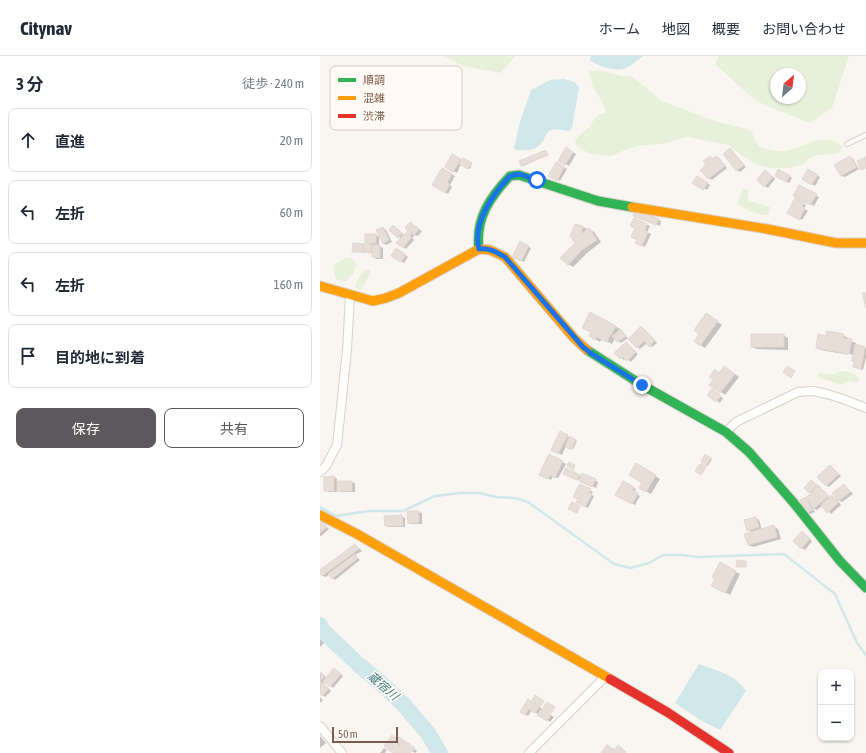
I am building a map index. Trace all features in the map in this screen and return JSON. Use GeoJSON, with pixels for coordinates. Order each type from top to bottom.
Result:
{"type":"FeatureCollection","features":[{"type":"Feature","properties":{"kind":"street"},"geometry":{"type":"LineString","coordinates":[[479,249],[477,236],[480,222],[497,189],[510,176],[519,174],[598,201],[767,229],[836,243],[866,243]]}},
{"type":"Feature","properties":{"kind":"street"},"geometry":{"type":"LineString","coordinates":[[320,286],[373,301],[386,298],[413,286],[479,249],[486,248],[493,250],[505,257],[574,338],[592,354],[642,385],[726,432],[754,458],[840,561],[866,588]]}},
{"type":"Feature","properties":{"kind":"street"},"geometry":{"type":"LineString","coordinates":[[320,472],[326,466],[337,445],[347,350],[350,295]]}},
{"type":"Feature","properties":{"kind":"street"},"geometry":{"type":"LineString","coordinates":[[726,432],[736,422],[798,392],[813,391],[827,394],[866,408]]}},
{"type":"Feature","properties":{"kind":"street"},"geometry":{"type":"LineString","coordinates":[[320,515],[364,538],[667,712],[729,753]]}},
{"type":"Feature","properties":{"kind":"street"},"geometry":{"type":"LineString","coordinates":[[529,753],[605,677]]}},
{"type":"Feature","properties":{"kind":"street"},"geometry":{"type":"LineString","coordinates":[[320,726],[342,753]]}},
{"type":"Feature","properties":{"kind":"lane"},"geometry":{"type":"LineString","coordinates":[[847,144],[866,135]]}},
{"type":"Feature","properties":{"kind":"green space"},"geometry":{"type":"Polygon","coordinates":[[[444,56],[516,56],[500,73],[463,66],[444,56]]]}},
{"type":"Feature","properties":{"kind":"green space"},"geometry":{"type":"Polygon","coordinates":[[[719,56],[849,56],[832,108],[810,123],[756,101],[715,64],[719,56]]]}},
{"type":"Feature","properties":{"kind":"green space"},"geometry":{"type":"Polygon","coordinates":[[[588,70],[630,76],[662,101],[715,121],[751,131],[759,147],[774,151],[784,151],[822,140],[829,140],[836,142],[842,147],[841,151],[837,154],[817,155],[809,158],[803,164],[788,168],[771,168],[756,164],[741,155],[729,145],[688,137],[661,144],[643,145],[627,149],[612,156],[591,154],[577,147],[575,143],[576,140],[589,127],[595,118],[606,113],[603,103],[593,87],[588,70]]]}},
{"type":"Feature","properties":{"kind":"green space"},"geometry":{"type":"Polygon","coordinates":[[[744,189],[748,189],[749,191],[747,198],[749,201],[770,207],[769,215],[752,212],[742,208],[739,205],[738,200],[744,189]]]}},
{"type":"Feature","properties":{"kind":"green space"},"geometry":{"type":"Polygon","coordinates":[[[346,258],[350,258],[355,261],[357,265],[353,274],[345,282],[336,279],[333,269],[335,264],[346,258]]]}},
{"type":"Feature","properties":{"kind":"green space"},"geometry":{"type":"Polygon","coordinates":[[[368,269],[371,271],[370,275],[361,290],[355,288],[359,277],[365,270],[368,269]]]}},
{"type":"Feature","properties":{"kind":"green space"},"geometry":{"type":"Polygon","coordinates":[[[845,371],[857,376],[859,378],[857,383],[849,381],[841,385],[817,377],[819,373],[832,374],[845,371]]]}},
{"type":"Feature","properties":{"kind":"water"},"geometry":{"type":"Polygon","coordinates":[[[591,56],[643,56],[632,65],[625,68],[609,69],[594,63],[590,60],[591,56]]]}},
{"type":"Feature","properties":{"kind":"water"},"geometry":{"type":"Polygon","coordinates":[[[564,79],[574,82],[579,87],[572,128],[570,131],[554,129],[549,131],[536,148],[525,150],[514,149],[519,125],[531,90],[550,80],[564,79]]]}},
{"type":"Feature","properties":{"kind":"water"},"geometry":{"type":"Polygon","coordinates":[[[699,664],[731,677],[746,691],[720,730],[702,721],[675,703],[699,664]]]}},
{"type":"Feature","properties":{"kind":"building"},"geometry":{"type":"Polygon","coordinates":[[[566,147],[573,152],[565,165],[558,161],[566,147]]]}},
{"type":"Feature","properties":{"kind":"building"},"geometry":{"type":"Polygon","coordinates":[[[730,148],[744,165],[736,171],[723,154],[730,148]]]}},
{"type":"Feature","properties":{"kind":"building"},"geometry":{"type":"Polygon","coordinates":[[[546,150],[548,155],[521,166],[519,161],[546,150]]]}},
{"type":"Feature","properties":{"kind":"building"},"geometry":{"type":"Polygon","coordinates":[[[452,154],[461,159],[453,172],[445,167],[452,154]]]}},
{"type":"Feature","properties":{"kind":"building"},"geometry":{"type":"Polygon","coordinates":[[[710,156],[712,159],[717,156],[725,166],[708,179],[700,170],[706,165],[703,161],[710,156]]]}},
{"type":"Feature","properties":{"kind":"building"},"geometry":{"type":"Polygon","coordinates":[[[850,156],[857,167],[841,176],[834,165],[850,156]]]}},
{"type":"Feature","properties":{"kind":"building"},"geometry":{"type":"Polygon","coordinates":[[[866,157],[866,168],[861,170],[857,161],[866,157]]]}},
{"type":"Feature","properties":{"kind":"building"},"geometry":{"type":"Polygon","coordinates":[[[463,158],[472,163],[468,169],[459,164],[463,158]]]}},
{"type":"Feature","properties":{"kind":"building"},"geometry":{"type":"Polygon","coordinates":[[[556,162],[564,167],[557,181],[548,176],[556,162]]]}},
{"type":"Feature","properties":{"kind":"building"},"geometry":{"type":"Polygon","coordinates":[[[442,168],[452,174],[447,183],[450,184],[445,193],[432,185],[442,168]]]}},
{"type":"Feature","properties":{"kind":"building"},"geometry":{"type":"Polygon","coordinates":[[[778,169],[790,176],[786,182],[775,176],[778,169]]]}},
{"type":"Feature","properties":{"kind":"building"},"geometry":{"type":"Polygon","coordinates":[[[808,169],[818,175],[811,185],[802,179],[808,169]]]}},
{"type":"Feature","properties":{"kind":"building"},"geometry":{"type":"Polygon","coordinates":[[[765,170],[773,177],[764,187],[757,180],[765,170]]]}},
{"type":"Feature","properties":{"kind":"building"},"geometry":{"type":"Polygon","coordinates":[[[697,176],[708,183],[703,190],[692,183],[697,176]]]}},
{"type":"Feature","properties":{"kind":"building"},"geometry":{"type":"Polygon","coordinates":[[[799,185],[817,194],[810,205],[793,196],[799,185]]]}},
{"type":"Feature","properties":{"kind":"building"},"geometry":{"type":"Polygon","coordinates":[[[795,198],[804,203],[802,206],[805,208],[799,220],[787,213],[795,198]]]}},
{"type":"Feature","properties":{"kind":"building"},"geometry":{"type":"Polygon","coordinates":[[[635,210],[659,219],[656,225],[633,216],[635,210]]]}},
{"type":"Feature","properties":{"kind":"building"},"geometry":{"type":"Polygon","coordinates":[[[634,218],[647,224],[645,230],[648,232],[642,246],[635,243],[637,240],[631,237],[635,228],[630,226],[634,218]]]}},
{"type":"Feature","properties":{"kind":"building"},"geometry":{"type":"Polygon","coordinates":[[[410,222],[419,229],[414,235],[412,233],[410,236],[411,238],[403,248],[396,243],[408,231],[405,228],[410,222]]]}},
{"type":"Feature","properties":{"kind":"building"},"geometry":{"type":"Polygon","coordinates":[[[575,224],[583,226],[581,234],[589,228],[597,240],[582,250],[568,265],[560,258],[575,243],[570,236],[575,224]]]}},
{"type":"Feature","properties":{"kind":"building"},"geometry":{"type":"Polygon","coordinates":[[[393,225],[402,233],[398,238],[389,230],[393,225]]]}},
{"type":"Feature","properties":{"kind":"building"},"geometry":{"type":"Polygon","coordinates":[[[383,227],[389,240],[383,244],[376,230],[383,227]]]}},
{"type":"Feature","properties":{"kind":"building"},"geometry":{"type":"Polygon","coordinates":[[[365,234],[376,234],[376,243],[365,243],[365,234]]]}},
{"type":"Feature","properties":{"kind":"building"},"geometry":{"type":"Polygon","coordinates":[[[520,241],[529,246],[521,261],[512,257],[520,241]]]}},
{"type":"Feature","properties":{"kind":"building"},"geometry":{"type":"Polygon","coordinates":[[[353,243],[363,244],[362,252],[352,252],[353,243]]]}},
{"type":"Feature","properties":{"kind":"building"},"geometry":{"type":"Polygon","coordinates":[[[363,244],[372,244],[371,253],[363,252],[363,244]]]}},
{"type":"Feature","properties":{"kind":"building"},"geometry":{"type":"Polygon","coordinates":[[[373,245],[380,245],[380,258],[372,257],[373,245]]]}},
{"type":"Feature","properties":{"kind":"building"},"geometry":{"type":"Polygon","coordinates":[[[396,248],[406,255],[401,262],[391,256],[396,248]]]}},
{"type":"Feature","properties":{"kind":"building"},"geometry":{"type":"Polygon","coordinates":[[[862,293],[866,293],[866,308],[862,293]]]}},
{"type":"Feature","properties":{"kind":"building"},"geometry":{"type":"Polygon","coordinates":[[[590,312],[616,326],[607,342],[596,337],[595,340],[589,336],[591,332],[582,328],[590,312]]]}},
{"type":"Feature","properties":{"kind":"building"},"geometry":{"type":"Polygon","coordinates":[[[706,313],[718,321],[700,346],[694,341],[699,334],[694,330],[706,313]]]}},
{"type":"Feature","properties":{"kind":"building"},"geometry":{"type":"Polygon","coordinates":[[[641,326],[655,340],[649,347],[644,341],[637,348],[628,339],[641,326]]]}},
{"type":"Feature","properties":{"kind":"building"},"geometry":{"type":"Polygon","coordinates":[[[621,329],[626,336],[617,342],[612,336],[621,329]]]}},
{"type":"Feature","properties":{"kind":"building"},"geometry":{"type":"Polygon","coordinates":[[[827,331],[844,334],[843,338],[852,339],[849,354],[816,348],[818,334],[826,336],[827,331]]]}},
{"type":"Feature","properties":{"kind":"building"},"geometry":{"type":"Polygon","coordinates":[[[751,334],[784,334],[784,347],[751,347],[751,334]]]}},
{"type":"Feature","properties":{"kind":"building"},"geometry":{"type":"Polygon","coordinates":[[[626,342],[636,352],[627,361],[623,357],[620,359],[614,353],[626,342]]]}},
{"type":"Feature","properties":{"kind":"building"},"geometry":{"type":"Polygon","coordinates":[[[855,344],[865,347],[861,369],[853,367],[854,362],[852,361],[855,344]]]}},
{"type":"Feature","properties":{"kind":"building"},"geometry":{"type":"Polygon","coordinates":[[[724,366],[735,374],[720,393],[709,385],[713,380],[709,377],[715,369],[719,373],[724,366]]]}},
{"type":"Feature","properties":{"kind":"building"},"geometry":{"type":"Polygon","coordinates":[[[787,366],[795,371],[791,378],[783,372],[787,366]]]}},
{"type":"Feature","properties":{"kind":"building"},"geometry":{"type":"Polygon","coordinates":[[[712,389],[721,396],[716,402],[707,395],[712,389]]]}},
{"type":"Feature","properties":{"kind":"building"},"geometry":{"type":"Polygon","coordinates":[[[560,431],[568,435],[558,454],[551,450],[560,431]]]}},
{"type":"Feature","properties":{"kind":"building"},"geometry":{"type":"Polygon","coordinates":[[[570,436],[576,440],[571,450],[565,446],[570,436]]]}},
{"type":"Feature","properties":{"kind":"building"},"geometry":{"type":"Polygon","coordinates":[[[549,454],[563,461],[555,478],[550,475],[548,479],[539,475],[549,454]]]}},
{"type":"Feature","properties":{"kind":"building"},"geometry":{"type":"Polygon","coordinates":[[[705,454],[711,458],[706,466],[701,462],[705,454]]]}},
{"type":"Feature","properties":{"kind":"building"},"geometry":{"type":"Polygon","coordinates":[[[569,462],[575,465],[573,470],[567,466],[569,462]]]}},
{"type":"Feature","properties":{"kind":"building"},"geometry":{"type":"Polygon","coordinates":[[[636,463],[656,475],[646,492],[639,488],[642,483],[629,475],[636,463]]]}},
{"type":"Feature","properties":{"kind":"building"},"geometry":{"type":"Polygon","coordinates":[[[700,464],[706,467],[701,475],[695,471],[700,464]]]}},
{"type":"Feature","properties":{"kind":"building"},"geometry":{"type":"Polygon","coordinates":[[[830,465],[839,474],[826,486],[817,477],[830,465]]]}},
{"type":"Feature","properties":{"kind":"building"},"geometry":{"type":"Polygon","coordinates":[[[566,468],[580,475],[577,480],[563,474],[566,468]]]}},
{"type":"Feature","properties":{"kind":"building"},"geometry":{"type":"Polygon","coordinates":[[[582,473],[596,479],[592,487],[579,481],[582,473]]]}},
{"type":"Feature","properties":{"kind":"building"},"geometry":{"type":"Polygon","coordinates":[[[334,476],[334,491],[324,491],[324,477],[334,476]]]}},
{"type":"Feature","properties":{"kind":"building"},"geometry":{"type":"Polygon","coordinates":[[[811,480],[817,485],[809,493],[804,488],[811,480]]]}},
{"type":"Feature","properties":{"kind":"building"},"geometry":{"type":"Polygon","coordinates":[[[337,481],[352,481],[352,491],[337,491],[337,481]]]}},
{"type":"Feature","properties":{"kind":"building"},"geometry":{"type":"Polygon","coordinates":[[[623,481],[634,487],[632,490],[638,493],[632,504],[615,495],[623,481]]]}},
{"type":"Feature","properties":{"kind":"building"},"geometry":{"type":"Polygon","coordinates":[[[580,484],[591,489],[589,493],[592,494],[585,507],[576,502],[578,499],[573,497],[580,484]]]}},
{"type":"Feature","properties":{"kind":"building"},"geometry":{"type":"Polygon","coordinates":[[[844,484],[850,492],[839,501],[832,493],[844,484]]]}},
{"type":"Feature","properties":{"kind":"building"},"geometry":{"type":"Polygon","coordinates":[[[818,485],[829,496],[813,509],[807,497],[818,485]]]}},
{"type":"Feature","properties":{"kind":"building"},"geometry":{"type":"Polygon","coordinates":[[[832,495],[838,503],[827,513],[821,505],[832,495]]]}},
{"type":"Feature","properties":{"kind":"building"},"geometry":{"type":"Polygon","coordinates":[[[806,497],[812,510],[807,513],[800,500],[806,497]]]}},
{"type":"Feature","properties":{"kind":"building"},"geometry":{"type":"Polygon","coordinates":[[[572,502],[580,506],[577,513],[568,509],[572,502]]]}},
{"type":"Feature","properties":{"kind":"building"},"geometry":{"type":"Polygon","coordinates":[[[407,511],[419,511],[419,523],[408,523],[407,511]]]}},
{"type":"Feature","properties":{"kind":"building"},"geometry":{"type":"Polygon","coordinates":[[[402,515],[403,526],[385,526],[384,516],[402,515]]]}},
{"type":"Feature","properties":{"kind":"building"},"geometry":{"type":"Polygon","coordinates":[[[756,517],[759,527],[747,531],[744,520],[756,517]]]}},
{"type":"Feature","properties":{"kind":"building"},"geometry":{"type":"Polygon","coordinates":[[[320,519],[327,527],[320,533],[320,519]]]}},
{"type":"Feature","properties":{"kind":"building"},"geometry":{"type":"Polygon","coordinates":[[[774,525],[777,537],[748,545],[744,534],[774,525]]]}},
{"type":"Feature","properties":{"kind":"building"},"geometry":{"type":"Polygon","coordinates":[[[802,531],[810,539],[801,549],[793,541],[802,531]]]}},
{"type":"Feature","properties":{"kind":"building"},"geometry":{"type":"Polygon","coordinates":[[[355,544],[359,549],[322,576],[320,570],[355,544]]]}},
{"type":"Feature","properties":{"kind":"building"},"geometry":{"type":"Polygon","coordinates":[[[355,554],[358,558],[332,579],[328,574],[355,554]]]}},
{"type":"Feature","properties":{"kind":"building"},"geometry":{"type":"Polygon","coordinates":[[[737,560],[746,561],[746,567],[736,567],[737,560]]]}},
{"type":"Feature","properties":{"kind":"building"},"geometry":{"type":"Polygon","coordinates":[[[720,562],[736,571],[725,593],[711,586],[715,579],[712,577],[720,562]]]}},
{"type":"Feature","properties":{"kind":"building"},"geometry":{"type":"Polygon","coordinates":[[[334,668],[341,674],[330,687],[323,681],[334,668]]]}},
{"type":"Feature","properties":{"kind":"building"},"geometry":{"type":"Polygon","coordinates":[[[321,672],[325,676],[321,680],[321,672]]]}},
{"type":"Feature","properties":{"kind":"building"},"geometry":{"type":"Polygon","coordinates":[[[321,682],[329,689],[322,696],[320,694],[321,682]]]}},
{"type":"Feature","properties":{"kind":"building"},"geometry":{"type":"Polygon","coordinates":[[[535,695],[544,701],[541,706],[532,700],[535,695]]]}},
{"type":"Feature","properties":{"kind":"building"},"geometry":{"type":"Polygon","coordinates":[[[528,699],[540,706],[535,713],[529,709],[525,715],[520,712],[528,699]]]}},
{"type":"Feature","properties":{"kind":"building"},"geometry":{"type":"Polygon","coordinates":[[[547,702],[555,707],[551,713],[543,707],[547,702]]]}},
{"type":"Feature","properties":{"kind":"building"},"geometry":{"type":"Polygon","coordinates":[[[542,708],[551,715],[547,721],[537,715],[542,708]]]}},
{"type":"Feature","properties":{"kind":"building"},"geometry":{"type":"Polygon","coordinates":[[[392,735],[397,739],[395,742],[411,753],[393,753],[384,746],[392,735]]]}},
{"type":"Feature","properties":{"kind":"building"},"geometry":{"type":"Polygon","coordinates":[[[399,737],[415,748],[412,752],[396,741],[399,737]]]}},
{"type":"Feature","properties":{"kind":"building"},"geometry":{"type":"Polygon","coordinates":[[[607,745],[615,750],[618,745],[626,752],[601,753],[607,745]]]}},
{"type":"Feature","properties":{"kind":"waterway"},"geometry":{"type":"LineString","coordinates":[[320,507],[336,516],[369,511],[403,511],[435,496],[460,493],[480,493],[496,497],[515,498],[528,502],[614,564],[630,568],[649,563],[663,555],[699,557],[784,554],[835,594],[857,643],[866,655]]}},
{"type":"Feature","properties":{"kind":"waterway","name":"蔵宿川"},"geometry":{"type":"LineString","coordinates":[[320,625],[323,631],[402,703],[427,732],[440,753]]}},
{"type":"Feature","properties":{"kind":"traffic: fast"},"geometry":{"type":"LineString","coordinates":[[479,249],[478,238],[482,218],[490,200],[510,176],[519,175],[598,201],[632,207]]}},
{"type":"Feature","properties":{"kind":"traffic: fast"},"geometry":{"type":"LineString","coordinates":[[587,350],[642,385],[726,432],[749,452],[793,502],[840,561],[866,588]]}},
{"type":"Feature","properties":{"kind":"traffic: slow"},"geometry":{"type":"LineString","coordinates":[[632,207],[767,229],[836,243],[866,243]]}},
{"type":"Feature","properties":{"kind":"traffic: slow"},"geometry":{"type":"LineString","coordinates":[[320,286],[373,301],[399,293],[479,249],[490,250],[505,257],[574,338],[587,350]]}},
{"type":"Feature","properties":{"kind":"traffic: slow"},"geometry":{"type":"LineString","coordinates":[[320,515],[357,534],[610,679]]}},
{"type":"Feature","properties":{"kind":"traffic: jam"},"geometry":{"type":"LineString","coordinates":[[610,679],[667,712],[729,753]]}},
{"type":"Feature","properties":{"kind":"route"},"geometry":{"type":"LineString","coordinates":[[537,180],[519,174],[510,176],[497,189],[480,222],[477,236],[479,249],[486,248],[493,250],[505,257],[583,347],[642,385]]}}]}
